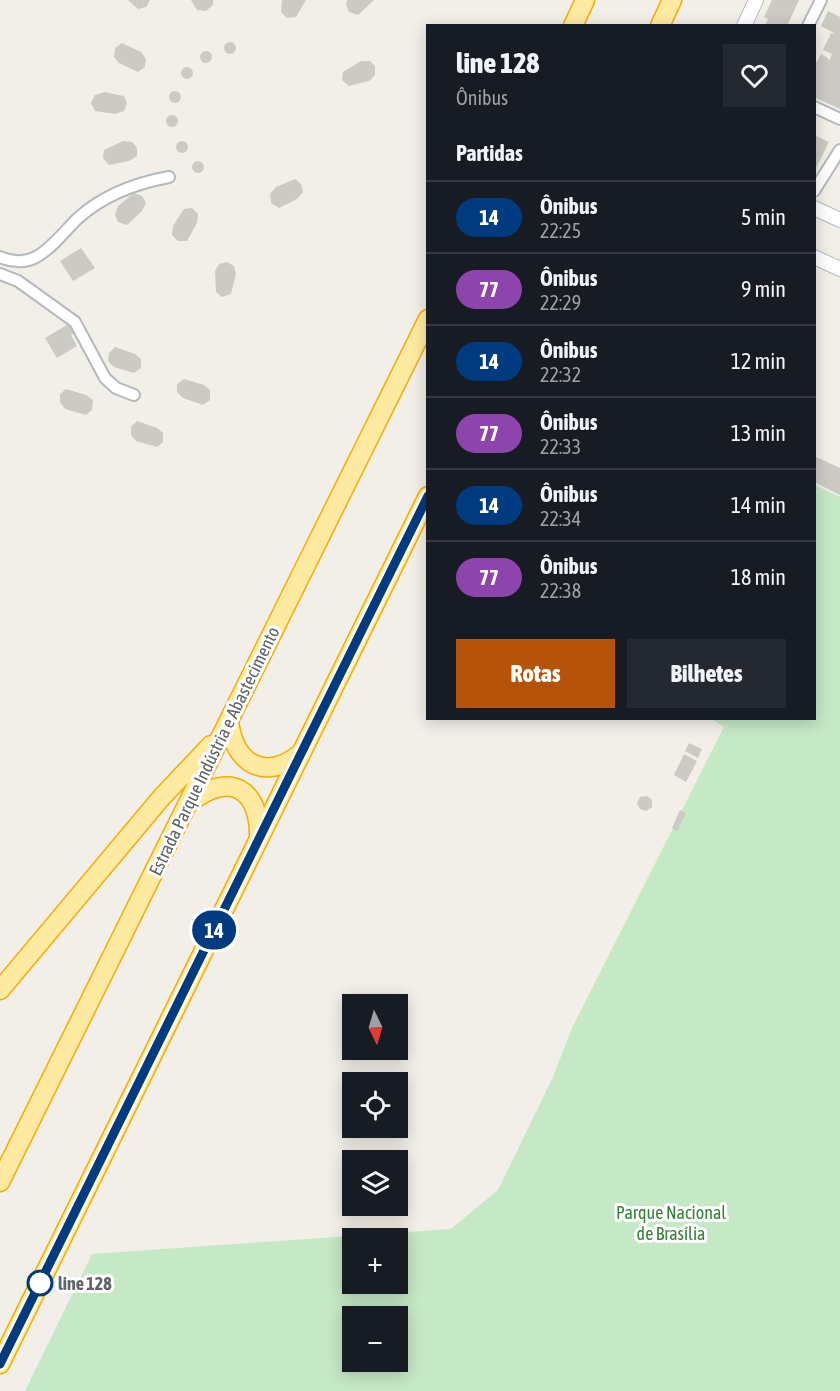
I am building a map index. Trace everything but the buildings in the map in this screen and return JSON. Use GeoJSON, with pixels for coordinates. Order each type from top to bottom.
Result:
{"type":"FeatureCollection","features":[{"type":"Feature","properties":{"kind":"highway"},"geometry":{"type":"LineString","coordinates":[[574,24],[585,0]]}},
{"type":"Feature","properties":{"kind":"highway"},"geometry":{"type":"LineString","coordinates":[[661,24],[672,0]]}},
{"type":"Feature","properties":{"kind":"highway","name":"Estrada Parque Indústria e Abastecimento"},"geometry":{"type":"LineString","coordinates":[[0,1182],[426,323]]}},
{"type":"Feature","properties":{"kind":"highway"},"geometry":{"type":"LineString","coordinates":[[0,1364],[426,500]]}},
{"type":"Feature","properties":{"kind":"highway"},"geometry":{"type":"LineString","coordinates":[[0,990],[161,798],[226,726],[242,757],[254,765],[268,768],[282,766],[301,753]]}},
{"type":"Feature","properties":{"kind":"highway"},"geometry":{"type":"LineString","coordinates":[[190,802],[208,789],[225,786],[241,790],[253,801],[260,816],[259,839]]}},
{"type":"Feature","properties":{"kind":"street"},"geometry":{"type":"LineString","coordinates":[[745,24],[756,0]]}},
{"type":"Feature","properties":{"kind":"street"},"geometry":{"type":"LineString","coordinates":[[809,24],[821,0]]}},
{"type":"Feature","properties":{"kind":"street"},"geometry":{"type":"LineString","coordinates":[[816,108],[840,119]]}},
{"type":"Feature","properties":{"kind":"street"},"geometry":{"type":"LineString","coordinates":[[816,188],[840,150]]}},
{"type":"Feature","properties":{"kind":"street"},"geometry":{"type":"LineString","coordinates":[[0,257],[9,261],[24,261],[37,257],[80,216],[99,203],[150,180],[169,177]]}},
{"type":"Feature","properties":{"kind":"street"},"geometry":{"type":"LineString","coordinates":[[816,208],[839,218]]}},
{"type":"Feature","properties":{"kind":"street"},"geometry":{"type":"LineString","coordinates":[[816,258],[840,269]]}},
{"type":"Feature","properties":{"kind":"street"},"geometry":{"type":"LineString","coordinates":[[0,274],[18,281],[75,322],[105,378],[116,388],[134,395]]}},
{"type":"Feature","properties":{"kind":"green space","name":"Parque Nacional de Brasília"},"geometry":{"type":"Polygon","coordinates":[[[816,485],[840,497],[840,1391],[25,1391],[92,1254],[342,1237],[342,1294],[408,1294],[408,1232],[451,1229],[498,1190],[553,1077],[572,1028],[724,727],[714,720],[816,720],[816,485]]]}},
{"type":"Feature","properties":{"kind":"bus line","name":"14"},"geometry":{"type":"LineString","coordinates":[[0,1364],[426,500]]}},
{"type":"Feature","properties":{"kind":"place","name":"line 128"},"geometry":{"type":"Point","coordinates":[40,1283]}}]}
